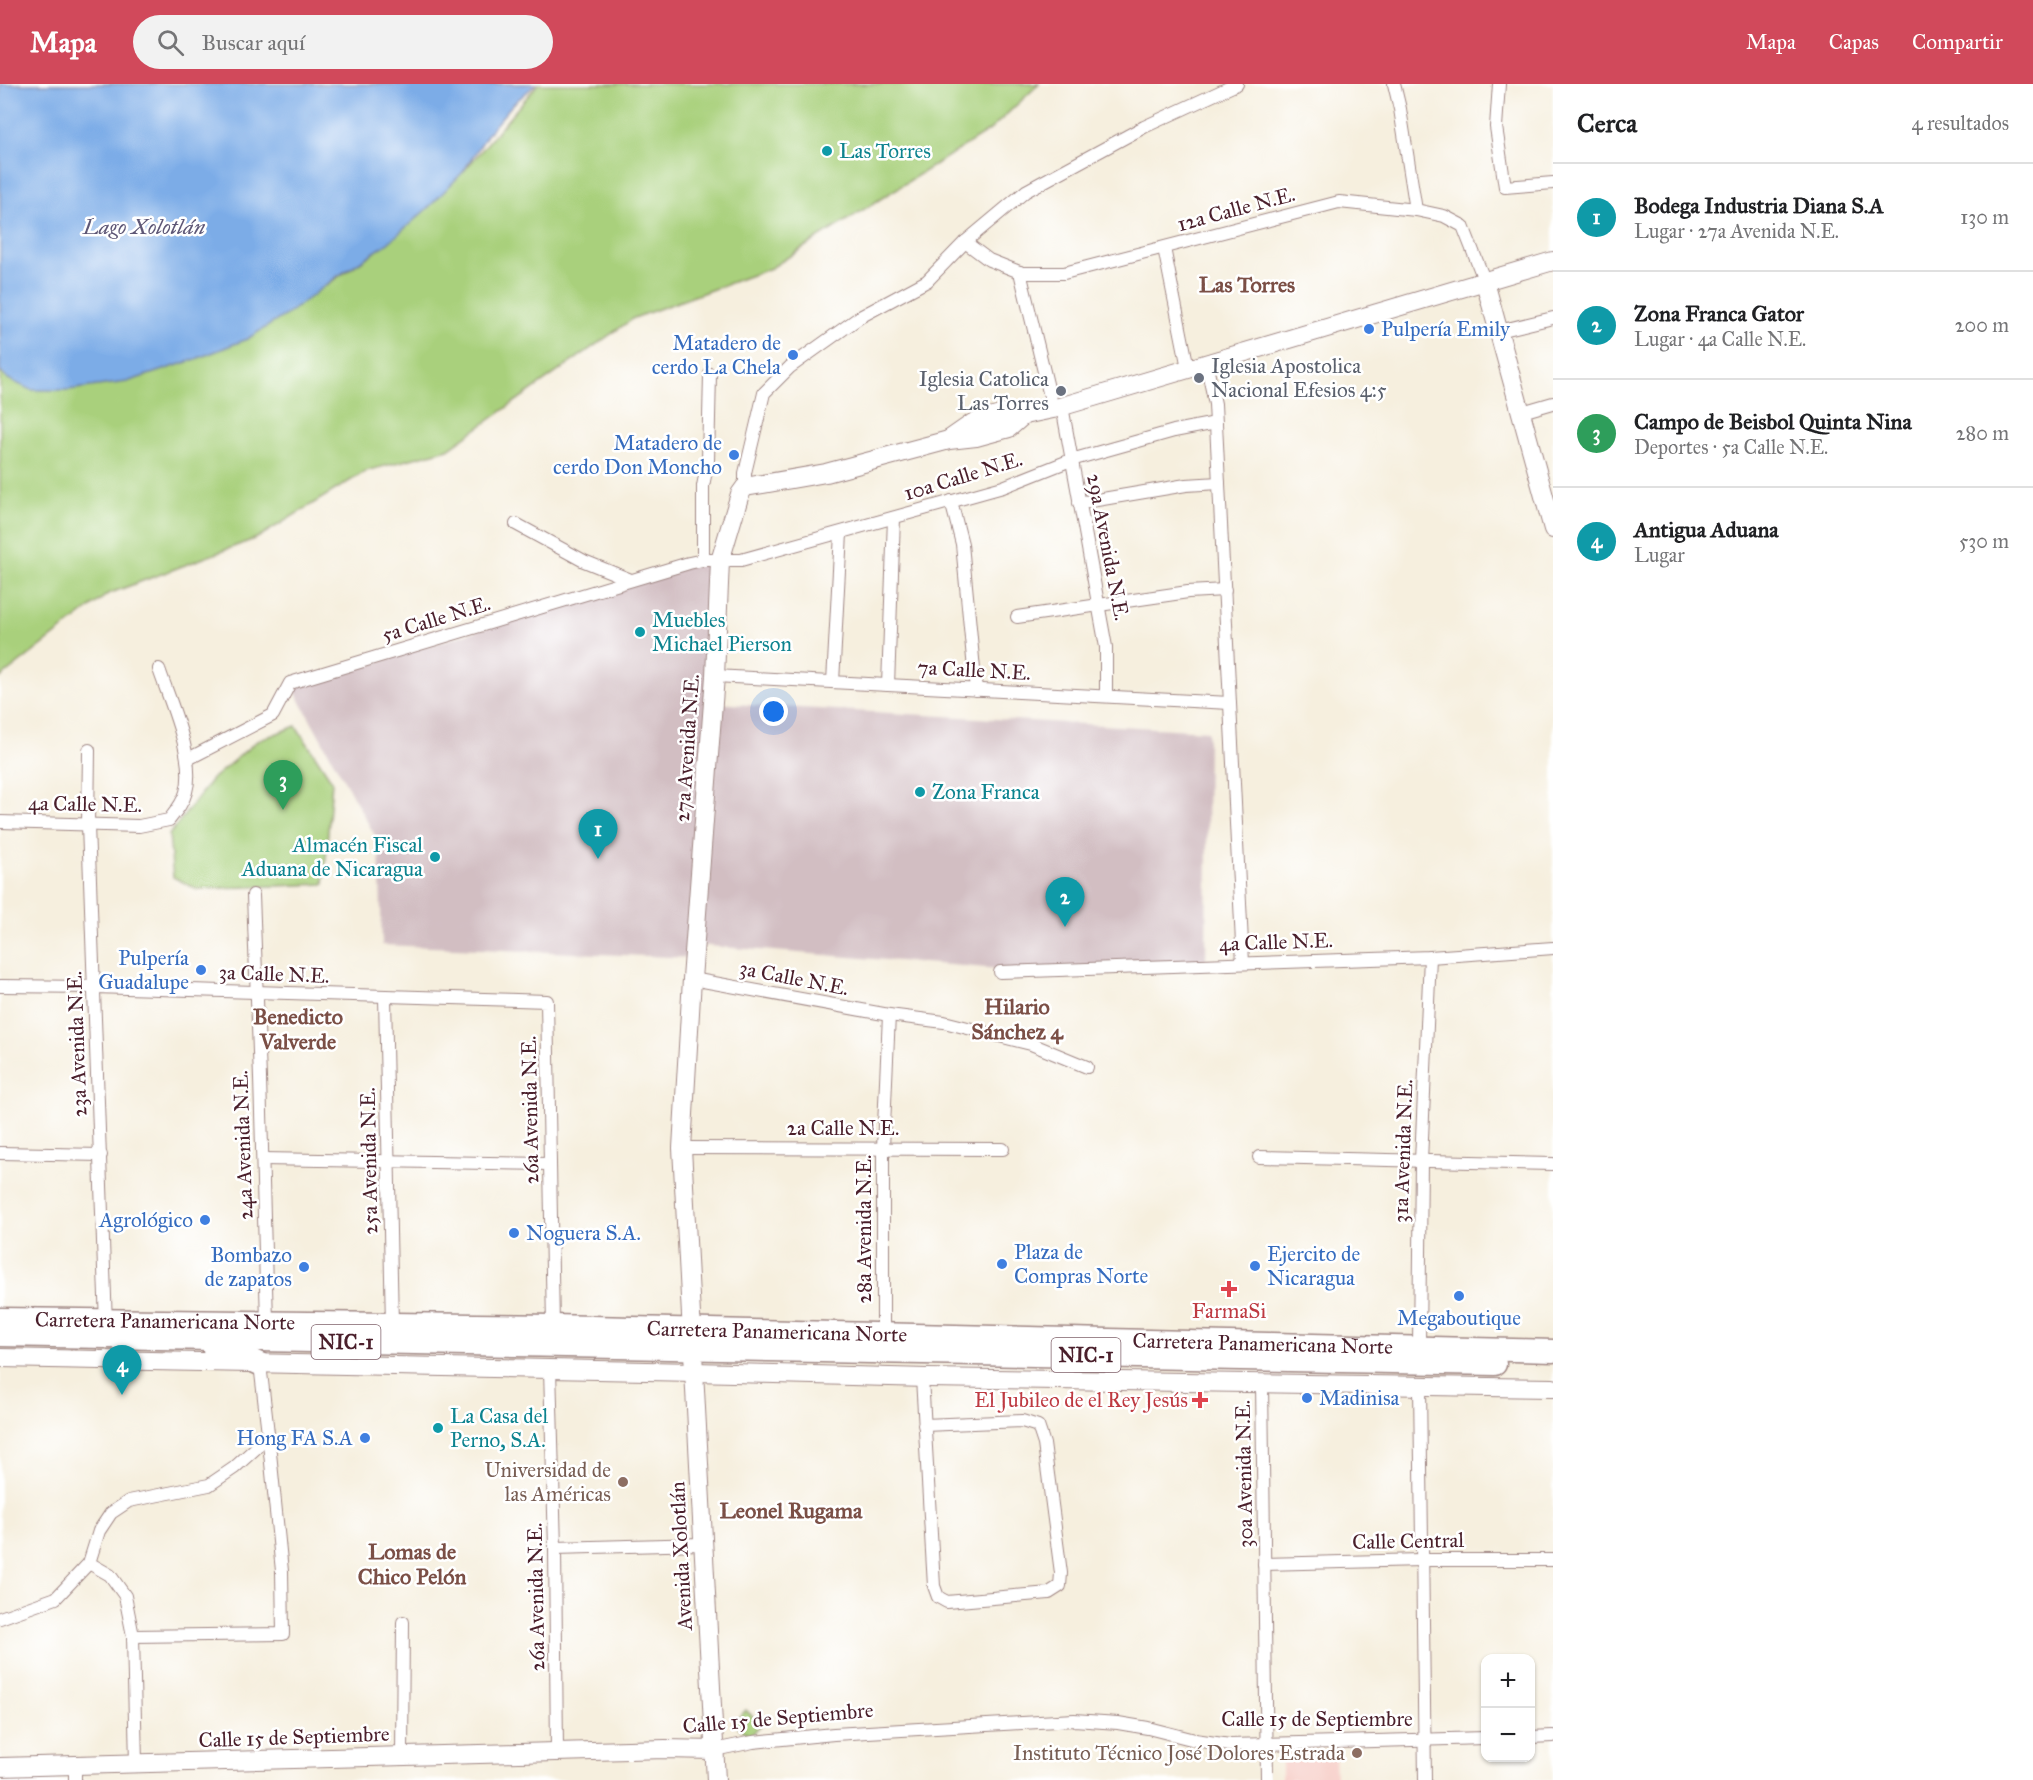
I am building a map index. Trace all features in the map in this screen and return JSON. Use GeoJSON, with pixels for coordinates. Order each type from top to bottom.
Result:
{"type":"FeatureCollection","features":[{"type":"Feature","properties":{"kind":"highway","name":"Carretera Panamericana Norte"},"geometry":{"type":"LineString","coordinates":[[0,1319],[106,1329],[691,1339],[1553,1366]]}},
{"type":"Feature","properties":{"kind":"highway","name":"Carretera Panamericana Norte"},"geometry":{"type":"LineString","coordinates":[[0,1335],[267,1321],[553,1326],[691,1339],[883,1334],[1553,1351]]}},
{"type":"Feature","properties":{"kind":"highway"},"geometry":{"type":"LineString","coordinates":[[106,1329],[135,1347],[210,1349],[242,1356],[260,1364]]}},
{"type":"Feature","properties":{"kind":"street","name":"27a Avenida N.E."},"geometry":{"type":"LineString","coordinates":[[691,1339],[682,1148],[692,979],[715,676],[711,561],[740,494],[745,488],[745,473],[764,393],[790,367],[860,316],[927,281],[965,242],[1026,191],[1144,127],[1237,84]]}},
{"type":"Feature","properties":{"kind":"street"},"geometry":{"type":"LineString","coordinates":[[1394,84],[1416,210]]}},
{"type":"Feature","properties":{"kind":"street"},"geometry":{"type":"LineString","coordinates":[[1499,84],[1496,127],[1505,187],[1553,183]]}},
{"type":"Feature","properties":{"kind":"street","name":"12a Calle N.E."},"geometry":{"type":"LineString","coordinates":[[965,242],[989,260],[1020,272],[1064,273],[1339,202],[1416,210],[1444,216],[1463,226],[1485,282]]}},
{"type":"Feature","properties":{"kind":"street"},"geometry":{"type":"LineString","coordinates":[[1164,248],[1188,368]]}},
{"type":"Feature","properties":{"kind":"street"},"geometry":{"type":"LineString","coordinates":[[745,488],[826,474],[949,440],[976,437],[1009,428],[1024,415],[1057,408],[1553,261]]}},
{"type":"Feature","properties":{"kind":"street","name":"29a Avenida N.E."},"geometry":{"type":"LineString","coordinates":[[1020,272],[1071,460],[1106,647],[1106,696]]}},
{"type":"Feature","properties":{"kind":"street"},"geometry":{"type":"LineString","coordinates":[[1485,282],[1553,529]]}},
{"type":"Feature","properties":{"kind":"street"},"geometry":{"type":"LineString","coordinates":[[1499,331],[1553,318]]}},
{"type":"Feature","properties":{"kind":"street"},"geometry":{"type":"LineString","coordinates":[[1206,362],[1215,404],[1243,963]]}},
{"type":"Feature","properties":{"kind":"street"},"geometry":{"type":"LineString","coordinates":[[710,374],[708,461],[703,486],[711,561]]}},
{"type":"Feature","properties":{"kind":"street"},"geometry":{"type":"LineString","coordinates":[[1522,412],[1553,403]]}},
{"type":"Feature","properties":{"kind":"street","name":"10a Calle N.E."},"geometry":{"type":"LineString","coordinates":[[711,561],[741,560],[842,533],[1003,487],[1071,460],[1174,431],[1216,423]]}},
{"type":"Feature","properties":{"kind":"street"},"geometry":{"type":"LineString","coordinates":[[1079,503],[1186,485],[1219,483]]}},
{"type":"Feature","properties":{"kind":"street"},"geometry":{"type":"LineString","coordinates":[[951,501],[962,544],[976,690]]}},
{"type":"Feature","properties":{"kind":"street"},"geometry":{"type":"LineString","coordinates":[[888,685],[894,518]]}},
{"type":"Feature","properties":{"kind":"street"},"geometry":{"type":"LineString","coordinates":[[516,524],[584,561],[632,580]]}},
{"type":"Feature","properties":{"kind":"street"},"geometry":{"type":"LineString","coordinates":[[833,682],[842,533]]}},
{"type":"Feature","properties":{"kind":"street","name":"5a Calle N.E."},"geometry":{"type":"LineString","coordinates":[[188,759],[273,715],[290,683],[632,580],[711,561]]}},
{"type":"Feature","properties":{"kind":"street"},"geometry":{"type":"LineString","coordinates":[[1017,617],[1188,592],[1225,590]]}},
{"type":"Feature","properties":{"kind":"street"},"geometry":{"type":"LineString","coordinates":[[159,669],[188,759]]}},
{"type":"Feature","properties":{"kind":"street","name":"7a Calle N.E."},"geometry":{"type":"LineString","coordinates":[[715,676],[1230,703]]}},
{"type":"Feature","properties":{"kind":"street","name":"23a Avenida N.E."},"geometry":{"type":"LineString","coordinates":[[89,750],[88,825],[106,1329]]}},
{"type":"Feature","properties":{"kind":"street","name":"4a Calle N.E."},"geometry":{"type":"LineString","coordinates":[[0,822],[139,826],[169,820],[179,807],[186,792],[189,776],[188,759]]}},
{"type":"Feature","properties":{"kind":"street","name":"24a Avenida N.E."},"geometry":{"type":"LineString","coordinates":[[253,895],[267,1321]]}},
{"type":"Feature","properties":{"kind":"street","name":"4a Calle N.E."},"geometry":{"type":"LineString","coordinates":[[1000,972],[1430,957],[1553,948]]}},
{"type":"Feature","properties":{"kind":"street","name":"31a Avenida N.E."},"geometry":{"type":"LineString","coordinates":[[1419,1346],[1421,1161],[1430,957]]}},
{"type":"Feature","properties":{"kind":"street","name":"3a Calle N.E."},"geometry":{"type":"LineString","coordinates":[[692,979],[888,1015],[945,1022],[1031,1044],[1087,1067]]}},
{"type":"Feature","properties":{"kind":"street","name":"3a Calle N.E."},"geometry":{"type":"LineString","coordinates":[[0,986],[547,1001]]}},
{"type":"Feature","properties":{"kind":"street","name":"25a Avenida N.E."},"geometry":{"type":"LineString","coordinates":[[385,997],[392,1324]]}},
{"type":"Feature","properties":{"kind":"street","name":"26a Avenida N.E."},"geometry":{"type":"LineString","coordinates":[[547,1001],[553,1326]]}},
{"type":"Feature","properties":{"kind":"street","name":"28a Avenida N.E."},"geometry":{"type":"LineString","coordinates":[[883,1334],[884,1148],[888,1015]]}},
{"type":"Feature","properties":{"kind":"street","name":"2a Calle N.E."},"geometry":{"type":"LineString","coordinates":[[682,1148],[1003,1149]]}},
{"type":"Feature","properties":{"kind":"street"},"geometry":{"type":"LineString","coordinates":[[0,1153],[101,1155]]}},
{"type":"Feature","properties":{"kind":"street"},"geometry":{"type":"LineString","coordinates":[[1259,1156],[1553,1164]]}},
{"type":"Feature","properties":{"kind":"street"},"geometry":{"type":"LineString","coordinates":[[263,1160],[550,1164]]}},
{"type":"Feature","properties":{"kind":"street","name":"Avenida Xolotlán"},"geometry":{"type":"LineString","coordinates":[[691,1339],[695,1372],[702,1544],[716,1780]]}},
{"type":"Feature","properties":{"kind":"street"},"geometry":{"type":"LineString","coordinates":[[0,1358],[922,1378],[1547,1388]]}},
{"type":"Feature","properties":{"kind":"street"},"geometry":{"type":"LineString","coordinates":[[133,1636],[283,1634],[282,1570],[260,1364]]}},
{"type":"Feature","properties":{"kind":"street"},"geometry":{"type":"LineString","coordinates":[[1480,1364],[1547,1388]]}},
{"type":"Feature","properties":{"kind":"street","name":"26a Avenida N.E."},"geometry":{"type":"LineString","coordinates":[[550,1369],[557,1752]]}},
{"type":"Feature","properties":{"kind":"street"},"geometry":{"type":"LineString","coordinates":[[922,1378],[924,1425],[934,1586],[938,1597],[946,1602],[1049,1593],[1060,1586],[1061,1573],[1044,1444],[1038,1426],[1022,1421],[924,1425]]}},
{"type":"Feature","properties":{"kind":"street","name":"30a Avenida N.E."},"geometry":{"type":"LineString","coordinates":[[1267,1780],[1264,1564],[1271,1384]]}},
{"type":"Feature","properties":{"kind":"street"},"geometry":{"type":"LineString","coordinates":[[1420,1386],[1425,1780]]}},
{"type":"Feature","properties":{"kind":"street"},"geometry":{"type":"LineString","coordinates":[[0,1618],[56,1598],[89,1563],[99,1531],[111,1513],[129,1501],[209,1485],[234,1468],[256,1448],[268,1433]]}},
{"type":"Feature","properties":{"kind":"street"},"geometry":{"type":"LineString","coordinates":[[555,1548],[702,1544]]}},
{"type":"Feature","properties":{"kind":"street","name":"Calle Central"},"geometry":{"type":"LineString","coordinates":[[1264,1564],[1421,1560],[1553,1560]]}},
{"type":"Feature","properties":{"kind":"street"},"geometry":{"type":"LineString","coordinates":[[89,1563],[110,1575],[125,1596],[133,1636],[136,1764]]}},
{"type":"Feature","properties":{"kind":"street"},"geometry":{"type":"LineString","coordinates":[[402,1757],[403,1622]]}},
{"type":"Feature","properties":{"kind":"street","name":"Calle 15 de Septiembre"},"geometry":{"type":"LineString","coordinates":[[0,1767],[75,1773],[136,1764],[557,1752],[714,1750],[753,1742],[834,1734],[1074,1720],[1128,1725],[1195,1740],[1230,1745],[1481,1738]]}},
{"type":"Feature","properties":{"kind":"street"},"geometry":{"type":"LineString","coordinates":[[1535,1737],[1553,1736]]}},
{"type":"Feature","properties":{"kind":"shaded area"},"geometry":{"type":"Polygon","coordinates":[[[703,560],[720,561],[713,703],[1208,731],[1206,964],[1025,971],[696,945],[694,958],[382,945],[379,843],[293,688],[703,560]]]}},
{"type":"Feature","properties":{"kind":"shaded area"},"geometry":{"type":"Polygon","coordinates":[[[1335,1753],[1336,1780],[1282,1780],[1282,1754],[1335,1753]]]}},
{"type":"Feature","properties":{"kind":"green space"},"geometry":{"type":"Polygon","coordinates":[[[538,84],[1039,84],[990,130],[771,268],[634,318],[448,449],[366,471],[257,538],[108,594],[0,678],[0,372],[8,379],[247,339],[375,252],[463,172],[538,84]]]}},
{"type":"Feature","properties":{"kind":"green space"},"geometry":{"type":"Polygon","coordinates":[[[296,726],[332,781],[324,884],[197,889],[173,877],[169,835],[212,779],[257,741],[296,726]]]}},
{"type":"Feature","properties":{"kind":"green space"},"geometry":{"type":"Polygon","coordinates":[[[746,1710],[761,1725],[749,1736],[733,1723],[746,1710]]]}},
{"type":"Feature","properties":{"kind":"water","name":"Lago Xolotlán"},"geometry":{"type":"Polygon","coordinates":[[[0,84],[536,84],[512,105],[489,132],[463,172],[429,207],[387,244],[338,276],[286,315],[247,339],[127,382],[68,390],[31,390],[8,379],[0,371],[0,84]]]}},
{"type":"Feature","properties":{"kind":"place","name":"Las Torres"},"geometry":{"type":"Point","coordinates":[827,151]}},
{"type":"Feature","properties":{"kind":"place","name":"Pulpería Emily"},"geometry":{"type":"Point","coordinates":[1369,329]}},
{"type":"Feature","properties":{"kind":"place","name":"Matadero de cerdo La Chela"},"geometry":{"type":"Point","coordinates":[793,355]}},
{"type":"Feature","properties":{"kind":"place","name":"Iglesia Apostolica Nacional Efesios 4:5"},"geometry":{"type":"Point","coordinates":[1199,378]}},
{"type":"Feature","properties":{"kind":"place","name":"Iglesia Catolica Las Torres"},"geometry":{"type":"Point","coordinates":[1061,391]}},
{"type":"Feature","properties":{"kind":"place","name":"Matadero de cerdo Don Moncho"},"geometry":{"type":"Point","coordinates":[734,455]}},
{"type":"Feature","properties":{"kind":"place","name":"Muebles Michael Pierson"},"geometry":{"type":"Point","coordinates":[640,632]}},
{"type":"Feature","properties":{"kind":"place","name":"Zona Franca"},"geometry":{"type":"Point","coordinates":[920,792]}},
{"type":"Feature","properties":{"kind":"place","name":"Campo de Beisbol Quinta Nina"},"geometry":{"type":"Point","coordinates":[283,810]}},
{"type":"Feature","properties":{"kind":"place","name":"Almacén Fiscal Aduana de Nicaragua"},"geometry":{"type":"Point","coordinates":[435,857]}},
{"type":"Feature","properties":{"kind":"place","name":"Bodega Industria Diana S.A"},"geometry":{"type":"Point","coordinates":[598,859]}},
{"type":"Feature","properties":{"kind":"place","name":"Zona Franca Gator"},"geometry":{"type":"Point","coordinates":[1065,927]}},
{"type":"Feature","properties":{"kind":"place","name":"Pulpería Guadalupe"},"geometry":{"type":"Point","coordinates":[201,970]}},
{"type":"Feature","properties":{"kind":"place","name":"Agrológico"},"geometry":{"type":"Point","coordinates":[205,1220]}},
{"type":"Feature","properties":{"kind":"place","name":"Noguera S.A."},"geometry":{"type":"Point","coordinates":[514,1233]}},
{"type":"Feature","properties":{"kind":"place","name":"Plaza de Compras Norte"},"geometry":{"type":"Point","coordinates":[1002,1264]}},
{"type":"Feature","properties":{"kind":"place","name":"Ejercito de Nicaragua"},"geometry":{"type":"Point","coordinates":[1255,1266]}},
{"type":"Feature","properties":{"kind":"place","name":"Bombazo de zapatos"},"geometry":{"type":"Point","coordinates":[304,1267]}},
{"type":"Feature","properties":{"kind":"place","name":"FarmaSi"},"geometry":{"type":"Point","coordinates":[1229,1289]}},
{"type":"Feature","properties":{"kind":"place","name":"Megaboutique"},"geometry":{"type":"Point","coordinates":[1459,1296]}},
{"type":"Feature","properties":{"kind":"place","name":"Antigua Aduana"},"geometry":{"type":"Point","coordinates":[122,1395]}},
{"type":"Feature","properties":{"kind":"place","name":"Madinisa"},"geometry":{"type":"Point","coordinates":[1307,1398]}},
{"type":"Feature","properties":{"kind":"place","name":"El Jubileo de el Rey Jesús"},"geometry":{"type":"Point","coordinates":[1200,1400]}},
{"type":"Feature","properties":{"kind":"place","name":"La Casa del Perno, S.A."},"geometry":{"type":"Point","coordinates":[438,1428]}},
{"type":"Feature","properties":{"kind":"place","name":"Hong FA S.A"},"geometry":{"type":"Point","coordinates":[365,1438]}},
{"type":"Feature","properties":{"kind":"place","name":"Universidad de las Américas"},"geometry":{"type":"Point","coordinates":[623,1482]}},
{"type":"Feature","properties":{"kind":"place","name":"Instituto Técnico José Dolores Estrada"},"geometry":{"type":"Point","coordinates":[1357,1753]}},
{"type":"Feature","properties":{"kind":"district","name":"Las Torres"},"geometry":{"type":"Point","coordinates":[1247,284]}},
{"type":"Feature","properties":{"kind":"district","name":"Hilario Sánchez 4"},"geometry":{"type":"Point","coordinates":[1017,1018]}},
{"type":"Feature","properties":{"kind":"district","name":"Benedicto Valverde"},"geometry":{"type":"Point","coordinates":[298,1028]}},
{"type":"Feature","properties":{"kind":"district","name":"Leonel Rugama"},"geometry":{"type":"Point","coordinates":[791,1510]}},
{"type":"Feature","properties":{"kind":"district","name":"Lomas de Chico Pelón"},"geometry":{"type":"Point","coordinates":[412,1564]}}]}
